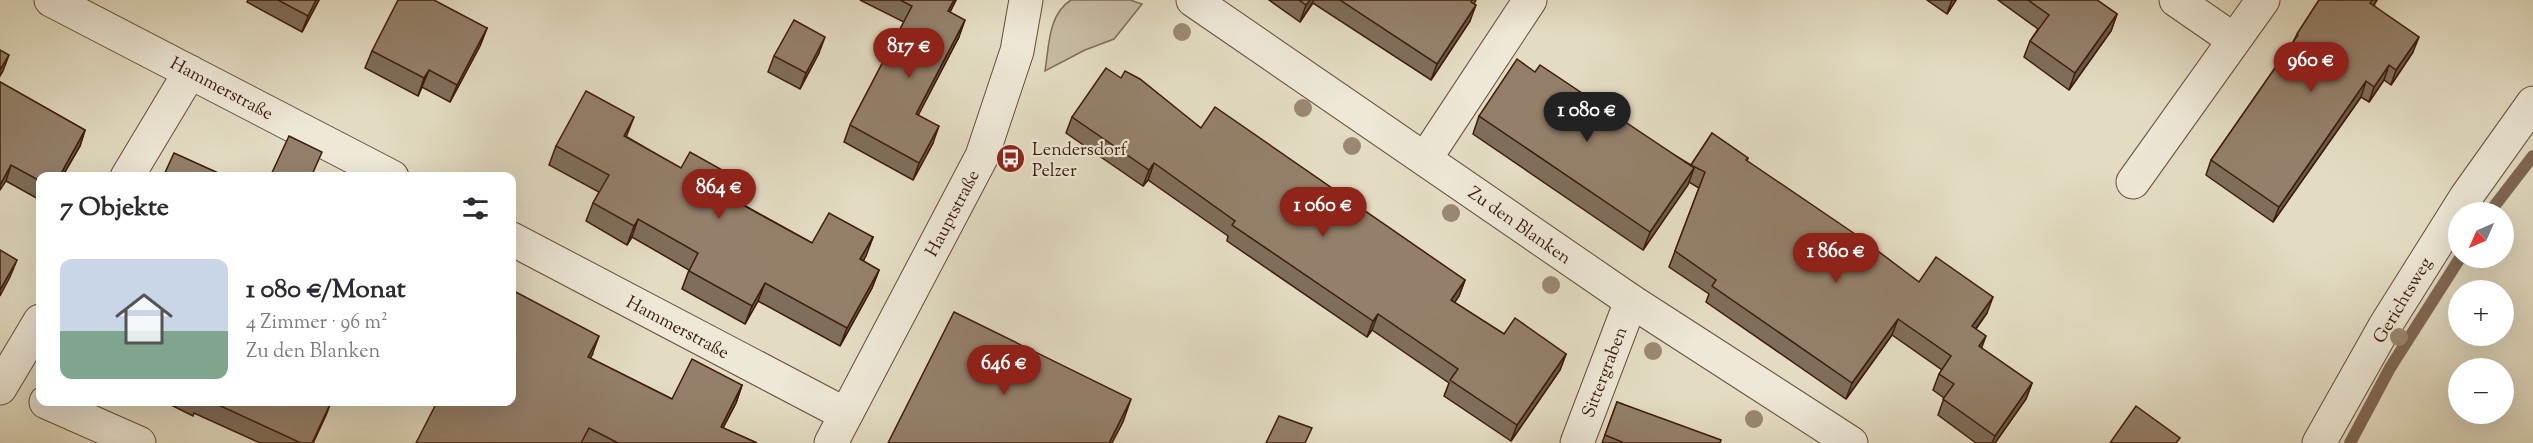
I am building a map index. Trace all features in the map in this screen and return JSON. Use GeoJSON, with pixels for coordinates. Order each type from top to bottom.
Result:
{"type":"FeatureCollection","features":[{"type":"Feature","properties":{"kind":"street","name":"Hammerstraße"},"geometry":{"type":"LineString","coordinates":[[51,0],[382,172]]}},
{"type":"Feature","properties":{"kind":"street","name":"Hauptstraße"},"geometry":{"type":"LineString","coordinates":[[831,443],[963,196],[982,156],[1017,51],[1026,0]]}},
{"type":"Feature","properties":{"kind":"street","name":"Zu den Blanken"},"geometry":{"type":"LineString","coordinates":[[1193,0],[1631,301],[1851,443]]}},
{"type":"Feature","properties":{"kind":"street"},"geometry":{"type":"LineString","coordinates":[[1425,159],[1530,0]]}},
{"type":"Feature","properties":{"kind":"street"},"geometry":{"type":"LineString","coordinates":[[2176,0],[2234,39]]}},
{"type":"Feature","properties":{"kind":"street"},"geometry":{"type":"LineString","coordinates":[[2133,182],[2263,0]]}},
{"type":"Feature","properties":{"kind":"street"},"geometry":{"type":"LineString","coordinates":[[130,172],[190,72]]}},
{"type":"Feature","properties":{"kind":"street","name":"Gerichtsweg"},"geometry":{"type":"LineString","coordinates":[[2319,443],[2385,326],[2466,197],[2533,103]]}},
{"type":"Feature","properties":{"kind":"street","name":"Hammerstraße"},"geometry":{"type":"LineString","coordinates":[[516,241],[845,414]]}},
{"type":"Feature","properties":{"kind":"street","name":"Sittergraben"},"geometry":{"type":"LineString","coordinates":[[1577,443],[1631,301]]}},
{"type":"Feature","properties":{"kind":"street"},"geometry":{"type":"LineString","coordinates":[[36,328],[2,386],[36,399]]}},
{"type":"Feature","properties":{"kind":"street"},"geometry":{"type":"LineString","coordinates":[[55,406],[139,443]]}},
{"type":"Feature","properties":{"kind":"shaded area"},"geometry":{"type":"Polygon","coordinates":[[[1071,0],[1130,0],[1142,4],[1114,39],[1085,50],[1045,71],[1054,22],[1063,6],[1071,0]]]}},
{"type":"Feature","properties":{"kind":"building"},"geometry":{"type":"Polygon","coordinates":[[[278,0],[316,0],[308,16],[278,0]]]}},
{"type":"Feature","properties":{"kind":"building"},"geometry":{"type":"Polygon","coordinates":[[[398,0],[434,0],[487,28],[457,85],[429,70],[424,78],[372,51],[398,0]]]}},
{"type":"Feature","properties":{"kind":"building"},"geometry":{"type":"Polygon","coordinates":[[[900,0],[954,0],[948,11],[965,20],[916,114],[939,126],[919,163],[850,125],[912,6],[900,0]]]}},
{"type":"Feature","properties":{"kind":"building"},"geometry":{"type":"Polygon","coordinates":[[[1299,0],[1310,0],[1306,5],[1299,0]]]}},
{"type":"Feature","properties":{"kind":"building"},"geometry":{"type":"Polygon","coordinates":[[[1340,0],[1472,0],[1471,2],[1476,5],[1437,64],[1340,0]]]}},
{"type":"Feature","properties":{"kind":"building"},"geometry":{"type":"Polygon","coordinates":[[[2028,0],[2097,0],[2117,14],[2075,73],[2030,41],[2049,15],[2028,0]]]}},
{"type":"Feature","properties":{"kind":"building"},"geometry":{"type":"Polygon","coordinates":[[[2319,0],[2372,0],[2370,3],[2419,37],[2396,70],[2389,65],[2374,87],[2366,81],[2279,207],[2211,160],[2298,35],[2319,0]]]}},
{"type":"Feature","properties":{"kind":"building"},"geometry":{"type":"Polygon","coordinates":[[[794,20],[825,37],[806,73],[774,56],[794,20]]]}},
{"type":"Feature","properties":{"kind":"building"},"geometry":{"type":"Polygon","coordinates":[[[0,50],[9,55],[0,70],[0,50]]]}},
{"type":"Feature","properties":{"kind":"building"},"geometry":{"type":"Polygon","coordinates":[[[1517,59],[1535,72],[1540,65],[1694,168],[1650,232],[1479,116],[1517,59]]]}},
{"type":"Feature","properties":{"kind":"building"},"geometry":{"type":"Polygon","coordinates":[[[1106,68],[1121,78],[1125,71],[1140,79],[1201,128],[1215,107],[1465,280],[1451,300],[1504,334],[1515,318],[1566,354],[1517,425],[1450,380],[1458,369],[1378,314],[1373,321],[1232,225],[1235,221],[1154,163],[1149,170],[1072,117],[1106,68]]]}},
{"type":"Feature","properties":{"kind":"building"},"geometry":{"type":"Polygon","coordinates":[[[0,82],[85,130],[62,172],[36,172],[36,179],[11,165],[0,185],[0,82]]]}},
{"type":"Feature","properties":{"kind":"building"},"geometry":{"type":"Polygon","coordinates":[[[586,91],[634,117],[624,136],[681,168],[690,152],[740,180],[730,198],[812,243],[829,213],[873,237],[860,259],[879,270],[847,328],[765,283],[752,306],[689,271],[698,253],[638,219],[634,226],[593,203],[609,175],[556,146],[586,91]]]}},
{"type":"Feature","properties":{"kind":"building"},"geometry":{"type":"Polygon","coordinates":[[[1712,133],[1748,158],[1746,160],[1858,236],[1919,282],[1936,257],[1993,297],[1972,326],[1986,336],[1979,346],[2032,383],[1995,436],[1943,399],[1954,384],[1939,374],[1951,356],[1898,319],[1852,383],[1712,286],[1716,280],[1675,251],[1705,172],[1691,165],[1712,133]]]}},
{"type":"Feature","properties":{"kind":"building"},"geometry":{"type":"Polygon","coordinates":[[[289,136],[322,152],[313,172],[272,172],[289,136]]]}},
{"type":"Feature","properties":{"kind":"building"},"geometry":{"type":"Polygon","coordinates":[[[174,153],[216,172],[165,172],[174,153]]]}},
{"type":"Feature","properties":{"kind":"building"},"geometry":{"type":"Polygon","coordinates":[[[0,250],[17,260],[0,290],[0,250]]]}},
{"type":"Feature","properties":{"kind":"building"},"geometry":{"type":"Polygon","coordinates":[[[516,292],[599,336],[588,357],[672,399],[692,359],[742,385],[721,427],[757,443],[618,443],[589,428],[581,443],[416,443],[435,406],[516,406],[516,292]]]}},
{"type":"Feature","properties":{"kind":"building"},"geometry":{"type":"Polygon","coordinates":[[[954,312],[1131,399],[1109,443],[888,443],[954,312]]]}},
{"type":"Feature","properties":{"kind":"building"},"geometry":{"type":"Polygon","coordinates":[[[1617,402],[1721,440],[1720,443],[1621,443],[1605,435],[1617,402]]]}},
{"type":"Feature","properties":{"kind":"building"},"geometry":{"type":"Polygon","coordinates":[[[221,406],[329,406],[312,443],[301,443],[221,406]]]}},
{"type":"Feature","properties":{"kind":"building"},"geometry":{"type":"Polygon","coordinates":[[[2136,406],[2180,438],[2176,443],[2110,443],[2136,406]]]}},
{"type":"Feature","properties":{"kind":"building"},"geometry":{"type":"Polygon","coordinates":[[[1279,416],[1312,428],[1305,443],[1266,443],[1279,416]]]}},
{"type":"Feature","properties":{"kind":"waterway"},"geometry":{"type":"LineString","coordinates":[[2497,202],[2533,156]]}},
{"type":"Feature","properties":{"kind":"waterway"},"geometry":{"type":"LineString","coordinates":[[2350,443],[2390,368],[2454,268]]}},
{"type":"Feature","properties":{"kind":"place","name":"Lendersdorf Pelzer"},"geometry":{"type":"Point","coordinates":[1011,159]}}]}
